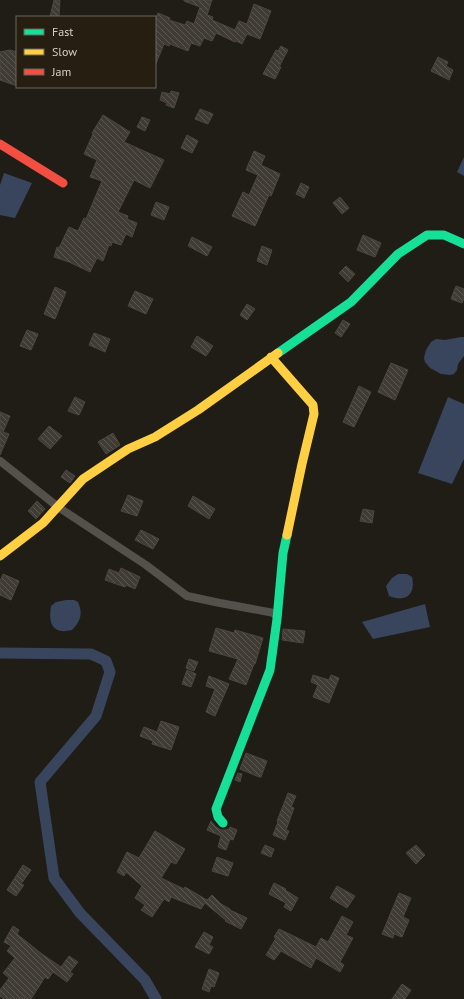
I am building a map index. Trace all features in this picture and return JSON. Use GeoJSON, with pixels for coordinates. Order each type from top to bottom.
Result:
{"type":"FeatureCollection","features":[{"type":"Feature","properties":{"kind":"street"},"geometry":{"type":"LineString","coordinates":[[0,144],[64,183]]}},
{"type":"Feature","properties":{"kind":"street"},"geometry":{"type":"LineString","coordinates":[[0,556],[43,523],[83,479],[128,449],[155,437],[198,410],[271,357],[351,302],[398,254],[428,234],[444,235],[464,244]]}},
{"type":"Feature","properties":{"kind":"street"},"geometry":{"type":"LineString","coordinates":[[223,823],[216,815],[216,809],[270,670],[277,619],[283,552],[314,414],[313,405],[271,357]]}},
{"type":"Feature","properties":{"kind":"street"},"geometry":{"type":"LineString","coordinates":[[0,461],[58,507],[146,565],[187,596],[274,613],[277,619]]}},
{"type":"Feature","properties":{"kind":"water"},"geometry":{"type":"Polygon","coordinates":[[[464,157],[464,176],[457,172],[464,157]]]}},
{"type":"Feature","properties":{"kind":"water"},"geometry":{"type":"Polygon","coordinates":[[[4,173],[32,183],[15,218],[0,215],[0,185],[4,173]]]}},
{"type":"Feature","properties":{"kind":"water"},"geometry":{"type":"Polygon","coordinates":[[[464,337],[464,356],[458,364],[457,370],[454,374],[441,374],[430,368],[425,362],[424,358],[426,350],[431,342],[436,339],[445,340],[464,337]]]}},
{"type":"Feature","properties":{"kind":"water"},"geometry":{"type":"Polygon","coordinates":[[[448,397],[464,404],[464,459],[452,484],[418,473],[448,397]]]}},
{"type":"Feature","properties":{"kind":"water"},"geometry":{"type":"Polygon","coordinates":[[[398,574],[407,574],[412,577],[413,583],[411,592],[405,598],[395,598],[389,596],[386,586],[392,578],[398,574]]]}},
{"type":"Feature","properties":{"kind":"water"},"geometry":{"type":"Polygon","coordinates":[[[74,600],[78,602],[81,613],[79,620],[72,630],[60,631],[53,626],[51,622],[51,606],[56,602],[74,600]]]}},
{"type":"Feature","properties":{"kind":"water"},"geometry":{"type":"Polygon","coordinates":[[[425,604],[430,627],[373,639],[362,622],[425,604]]]}},
{"type":"Feature","properties":{"kind":"building"},"geometry":{"type":"Polygon","coordinates":[[[54,0],[60,0],[59,16],[50,16],[54,0]]]}},
{"type":"Feature","properties":{"kind":"building"},"geometry":{"type":"Polygon","coordinates":[[[212,0],[207,15],[213,17],[212,20],[235,30],[239,21],[247,24],[254,4],[271,11],[260,39],[247,34],[242,44],[216,33],[212,41],[204,38],[200,46],[191,43],[188,51],[170,44],[169,46],[164,44],[156,64],[156,18],[158,13],[170,18],[169,20],[185,25],[187,21],[194,24],[200,7],[184,1],[212,0]]]}},
{"type":"Feature","properties":{"kind":"building"},"geometry":{"type":"Polygon","coordinates":[[[281,46],[288,50],[279,67],[281,67],[275,79],[263,74],[276,50],[278,51],[281,46]]]}},
{"type":"Feature","properties":{"kind":"building"},"geometry":{"type":"Polygon","coordinates":[[[10,50],[16,52],[16,86],[0,80],[0,52],[10,50]]]}},
{"type":"Feature","properties":{"kind":"building"},"geometry":{"type":"Polygon","coordinates":[[[438,57],[448,62],[446,66],[453,70],[449,80],[431,71],[438,57]]]}},
{"type":"Feature","properties":{"kind":"building"},"geometry":{"type":"Polygon","coordinates":[[[171,91],[179,93],[174,108],[166,105],[167,103],[160,100],[162,92],[170,94],[171,91]]]}},
{"type":"Feature","properties":{"kind":"building"},"geometry":{"type":"Polygon","coordinates":[[[200,109],[213,114],[208,124],[195,119],[200,109]]]}},
{"type":"Feature","properties":{"kind":"building"},"geometry":{"type":"Polygon","coordinates":[[[103,115],[130,132],[124,142],[164,160],[150,188],[134,180],[118,212],[128,216],[127,219],[137,223],[132,237],[126,234],[121,245],[112,242],[111,246],[109,245],[103,261],[97,258],[90,272],[54,257],[57,247],[59,248],[69,227],[78,231],[84,218],[86,219],[102,181],[90,177],[97,160],[84,154],[93,134],[92,133],[103,115]]]}},
{"type":"Feature","properties":{"kind":"building"},"geometry":{"type":"Polygon","coordinates":[[[142,117],[150,120],[145,131],[137,127],[142,117]]]}},
{"type":"Feature","properties":{"kind":"building"},"geometry":{"type":"Polygon","coordinates":[[[187,135],[198,141],[192,153],[181,148],[187,135]]]}},
{"type":"Feature","properties":{"kind":"building"},"geometry":{"type":"Polygon","coordinates":[[[254,151],[265,156],[261,165],[280,174],[271,196],[269,195],[255,226],[232,216],[243,192],[249,195],[258,175],[246,170],[254,151]]]}},
{"type":"Feature","properties":{"kind":"building"},"geometry":{"type":"Polygon","coordinates":[[[301,183],[309,187],[304,198],[296,194],[301,183]]]}},
{"type":"Feature","properties":{"kind":"building"},"geometry":{"type":"Polygon","coordinates":[[[340,197],[349,208],[342,214],[333,203],[340,197]]]}},
{"type":"Feature","properties":{"kind":"building"},"geometry":{"type":"Polygon","coordinates":[[[156,202],[169,207],[164,220],[151,215],[156,202]]]}},
{"type":"Feature","properties":{"kind":"building"},"geometry":{"type":"Polygon","coordinates":[[[363,235],[381,243],[375,257],[357,250],[363,235]]]}},
{"type":"Feature","properties":{"kind":"building"},"geometry":{"type":"Polygon","coordinates":[[[192,237],[212,247],[207,256],[188,246],[192,237]]]}},
{"type":"Feature","properties":{"kind":"building"},"geometry":{"type":"Polygon","coordinates":[[[262,246],[272,250],[267,265],[257,261],[262,246]]]}},
{"type":"Feature","properties":{"kind":"building"},"geometry":{"type":"Polygon","coordinates":[[[346,266],[355,274],[348,282],[339,273],[346,266]]]}},
{"type":"Feature","properties":{"kind":"building"},"geometry":{"type":"Polygon","coordinates":[[[456,286],[464,289],[464,298],[462,303],[451,299],[456,286]]]}},
{"type":"Feature","properties":{"kind":"building"},"geometry":{"type":"Polygon","coordinates":[[[55,287],[66,292],[55,319],[44,314],[55,287]]]}},
{"type":"Feature","properties":{"kind":"building"},"geometry":{"type":"Polygon","coordinates":[[[135,291],[153,299],[146,314],[128,306],[135,291]]]}},
{"type":"Feature","properties":{"kind":"building"},"geometry":{"type":"Polygon","coordinates":[[[247,304],[255,309],[247,320],[240,315],[247,304]]]}},
{"type":"Feature","properties":{"kind":"building"},"geometry":{"type":"Polygon","coordinates":[[[343,320],[350,324],[341,337],[335,333],[343,320]]]}},
{"type":"Feature","properties":{"kind":"building"},"geometry":{"type":"Polygon","coordinates":[[[27,330],[38,334],[31,350],[20,346],[27,330]]]}},
{"type":"Feature","properties":{"kind":"building"},"geometry":{"type":"Polygon","coordinates":[[[94,333],[110,339],[105,352],[89,345],[94,333]]]}},
{"type":"Feature","properties":{"kind":"building"},"geometry":{"type":"Polygon","coordinates":[[[197,336],[213,346],[206,356],[191,347],[197,336]]]}},
{"type":"Feature","properties":{"kind":"building"},"geometry":{"type":"Polygon","coordinates":[[[391,363],[408,370],[395,400],[378,392],[391,363]]]}},
{"type":"Feature","properties":{"kind":"building"},"geometry":{"type":"Polygon","coordinates":[[[359,386],[371,392],[354,427],[343,422],[359,386]]]}},
{"type":"Feature","properties":{"kind":"building"},"geometry":{"type":"Polygon","coordinates":[[[75,397],[85,402],[79,415],[68,411],[75,397]]]}},
{"type":"Feature","properties":{"kind":"building"},"geometry":{"type":"Polygon","coordinates":[[[0,412],[10,416],[3,432],[9,434],[0,455],[0,412]]]}},
{"type":"Feature","properties":{"kind":"building"},"geometry":{"type":"Polygon","coordinates":[[[49,426],[62,436],[50,449],[38,439],[49,426]]]}},
{"type":"Feature","properties":{"kind":"building"},"geometry":{"type":"Polygon","coordinates":[[[113,433],[120,445],[106,454],[98,442],[113,433]]]}},
{"type":"Feature","properties":{"kind":"building"},"geometry":{"type":"Polygon","coordinates":[[[66,470],[75,476],[70,483],[61,477],[66,470]]]}},
{"type":"Feature","properties":{"kind":"building"},"geometry":{"type":"Polygon","coordinates":[[[128,495],[143,501],[137,516],[121,511],[128,495]]]}},
{"type":"Feature","properties":{"kind":"building"},"geometry":{"type":"Polygon","coordinates":[[[193,496],[215,509],[209,519],[188,506],[193,496]]]}},
{"type":"Feature","properties":{"kind":"building"},"geometry":{"type":"Polygon","coordinates":[[[37,501],[45,509],[36,519],[28,511],[37,501]]]}},
{"type":"Feature","properties":{"kind":"building"},"geometry":{"type":"Polygon","coordinates":[[[363,509],[374,511],[372,523],[360,521],[363,509]]]}},
{"type":"Feature","properties":{"kind":"building"},"geometry":{"type":"Polygon","coordinates":[[[141,530],[159,539],[153,549],[135,540],[141,530]]]}},
{"type":"Feature","properties":{"kind":"building"},"geometry":{"type":"Polygon","coordinates":[[[121,568],[140,577],[135,589],[126,585],[125,587],[105,580],[109,569],[119,573],[121,568]]]}},
{"type":"Feature","properties":{"kind":"building"},"geometry":{"type":"Polygon","coordinates":[[[3,574],[19,581],[11,600],[0,595],[0,581],[3,574]]]}},
{"type":"Feature","properties":{"kind":"building"},"geometry":{"type":"Polygon","coordinates":[[[216,628],[234,633],[235,630],[263,638],[255,664],[246,685],[229,679],[238,659],[209,651],[216,628]]]}},
{"type":"Feature","properties":{"kind":"building"},"geometry":{"type":"Polygon","coordinates":[[[283,629],[305,631],[303,643],[282,640],[283,629]]]}},
{"type":"Feature","properties":{"kind":"building"},"geometry":{"type":"Polygon","coordinates":[[[189,659],[198,662],[194,671],[186,668],[189,659]]]}},
{"type":"Feature","properties":{"kind":"building"},"geometry":{"type":"Polygon","coordinates":[[[187,670],[196,674],[191,687],[182,684],[187,670]]]}},
{"type":"Feature","properties":{"kind":"building"},"geometry":{"type":"Polygon","coordinates":[[[313,675],[329,680],[331,675],[339,678],[329,703],[313,697],[318,685],[311,682],[313,675]]]}},
{"type":"Feature","properties":{"kind":"building"},"geometry":{"type":"Polygon","coordinates":[[[209,676],[229,684],[215,716],[206,712],[215,689],[206,686],[209,676]]]}},
{"type":"Feature","properties":{"kind":"building"},"geometry":{"type":"Polygon","coordinates":[[[161,721],[179,727],[171,750],[152,744],[153,741],[140,736],[144,727],[157,732],[161,721]]]}},
{"type":"Feature","properties":{"kind":"building"},"geometry":{"type":"Polygon","coordinates":[[[246,753],[267,761],[261,777],[240,769],[246,753]]]}},
{"type":"Feature","properties":{"kind":"building"},"geometry":{"type":"Polygon","coordinates":[[[238,773],[242,774],[240,782],[235,780],[238,773]]]}},
{"type":"Feature","properties":{"kind":"building"},"geometry":{"type":"Polygon","coordinates":[[[288,793],[296,796],[291,807],[294,808],[286,830],[289,831],[285,840],[273,835],[288,793]]]}},
{"type":"Feature","properties":{"kind":"building"},"geometry":{"type":"Polygon","coordinates":[[[211,821],[221,830],[229,829],[230,827],[237,830],[233,840],[230,839],[226,850],[218,847],[221,836],[207,830],[211,821]]]}},
{"type":"Feature","properties":{"kind":"building"},"geometry":{"type":"Polygon","coordinates":[[[155,831],[185,849],[176,864],[171,862],[161,878],[184,889],[185,887],[207,900],[212,895],[230,910],[247,918],[241,929],[225,921],[226,920],[205,903],[201,909],[171,897],[169,902],[164,899],[152,917],[141,910],[145,905],[135,898],[142,886],[126,872],[124,876],[117,872],[127,852],[139,858],[155,831]]]}},
{"type":"Feature","properties":{"kind":"building"},"geometry":{"type":"Polygon","coordinates":[[[265,845],[274,849],[271,857],[261,853],[265,845]]]}},
{"type":"Feature","properties":{"kind":"building"},"geometry":{"type":"Polygon","coordinates":[[[416,845],[425,855],[416,864],[406,853],[416,845]]]}},
{"type":"Feature","properties":{"kind":"building"},"geometry":{"type":"Polygon","coordinates":[[[217,857],[233,863],[228,876],[212,871],[217,857]]]}},
{"type":"Feature","properties":{"kind":"building"},"geometry":{"type":"Polygon","coordinates":[[[23,865],[31,870],[21,884],[24,885],[16,896],[7,890],[23,865]]]}},
{"type":"Feature","properties":{"kind":"building"},"geometry":{"type":"Polygon","coordinates":[[[274,883],[286,889],[285,890],[298,898],[291,911],[284,907],[286,903],[269,894],[274,883]]]}},
{"type":"Feature","properties":{"kind":"building"},"geometry":{"type":"Polygon","coordinates":[[[337,886],[355,896],[347,908],[330,898],[337,886]]]}},
{"type":"Feature","properties":{"kind":"building"},"geometry":{"type":"Polygon","coordinates":[[[399,893],[411,898],[403,917],[409,920],[402,937],[394,934],[393,938],[382,934],[399,893]]]}},
{"type":"Feature","properties":{"kind":"building"},"geometry":{"type":"Polygon","coordinates":[[[342,916],[353,922],[346,935],[353,938],[340,962],[344,965],[340,972],[316,958],[311,968],[281,951],[274,960],[266,955],[276,938],[274,937],[279,929],[316,947],[321,938],[328,942],[342,916]]]}},
{"type":"Feature","properties":{"kind":"building"},"geometry":{"type":"Polygon","coordinates":[[[13,926],[19,930],[17,934],[61,967],[69,956],[78,962],[70,972],[73,974],[67,982],[53,972],[48,979],[45,977],[31,999],[4,999],[0,996],[0,990],[9,978],[3,973],[15,958],[7,951],[11,946],[4,942],[13,926]]]}},
{"type":"Feature","properties":{"kind":"building"},"geometry":{"type":"Polygon","coordinates":[[[204,932],[213,937],[209,945],[213,947],[209,954],[195,947],[204,932]]]}},
{"type":"Feature","properties":{"kind":"building"},"geometry":{"type":"Polygon","coordinates":[[[209,969],[219,973],[214,987],[211,986],[209,992],[202,989],[209,969]]]}},
{"type":"Feature","properties":{"kind":"building"},"geometry":{"type":"Polygon","coordinates":[[[402,984],[411,990],[405,999],[392,999],[402,984]]]}},
{"type":"Feature","properties":{"kind":"waterway"},"geometry":{"type":"LineString","coordinates":[[0,653],[91,654],[106,661],[110,672],[96,716],[40,782],[54,878],[80,913],[145,980],[156,999]]}},
{"type":"Feature","properties":{"kind":"traffic: fast"},"geometry":{"type":"LineString","coordinates":[[278,353],[351,302],[398,254],[427,235],[444,235],[464,244]]}},
{"type":"Feature","properties":{"kind":"traffic: fast"},"geometry":{"type":"LineString","coordinates":[[223,823],[218,817],[216,809],[270,670],[277,619],[283,553],[287,535]]}},
{"type":"Feature","properties":{"kind":"traffic: slow"},"geometry":{"type":"LineString","coordinates":[[0,556],[43,523],[83,479],[128,449],[155,437],[198,410],[278,353]]}},
{"type":"Feature","properties":{"kind":"traffic: slow"},"geometry":{"type":"LineString","coordinates":[[271,357],[313,405],[314,414],[287,535]]}},
{"type":"Feature","properties":{"kind":"traffic: jam"},"geometry":{"type":"LineString","coordinates":[[0,144],[63,183]]}}]}
